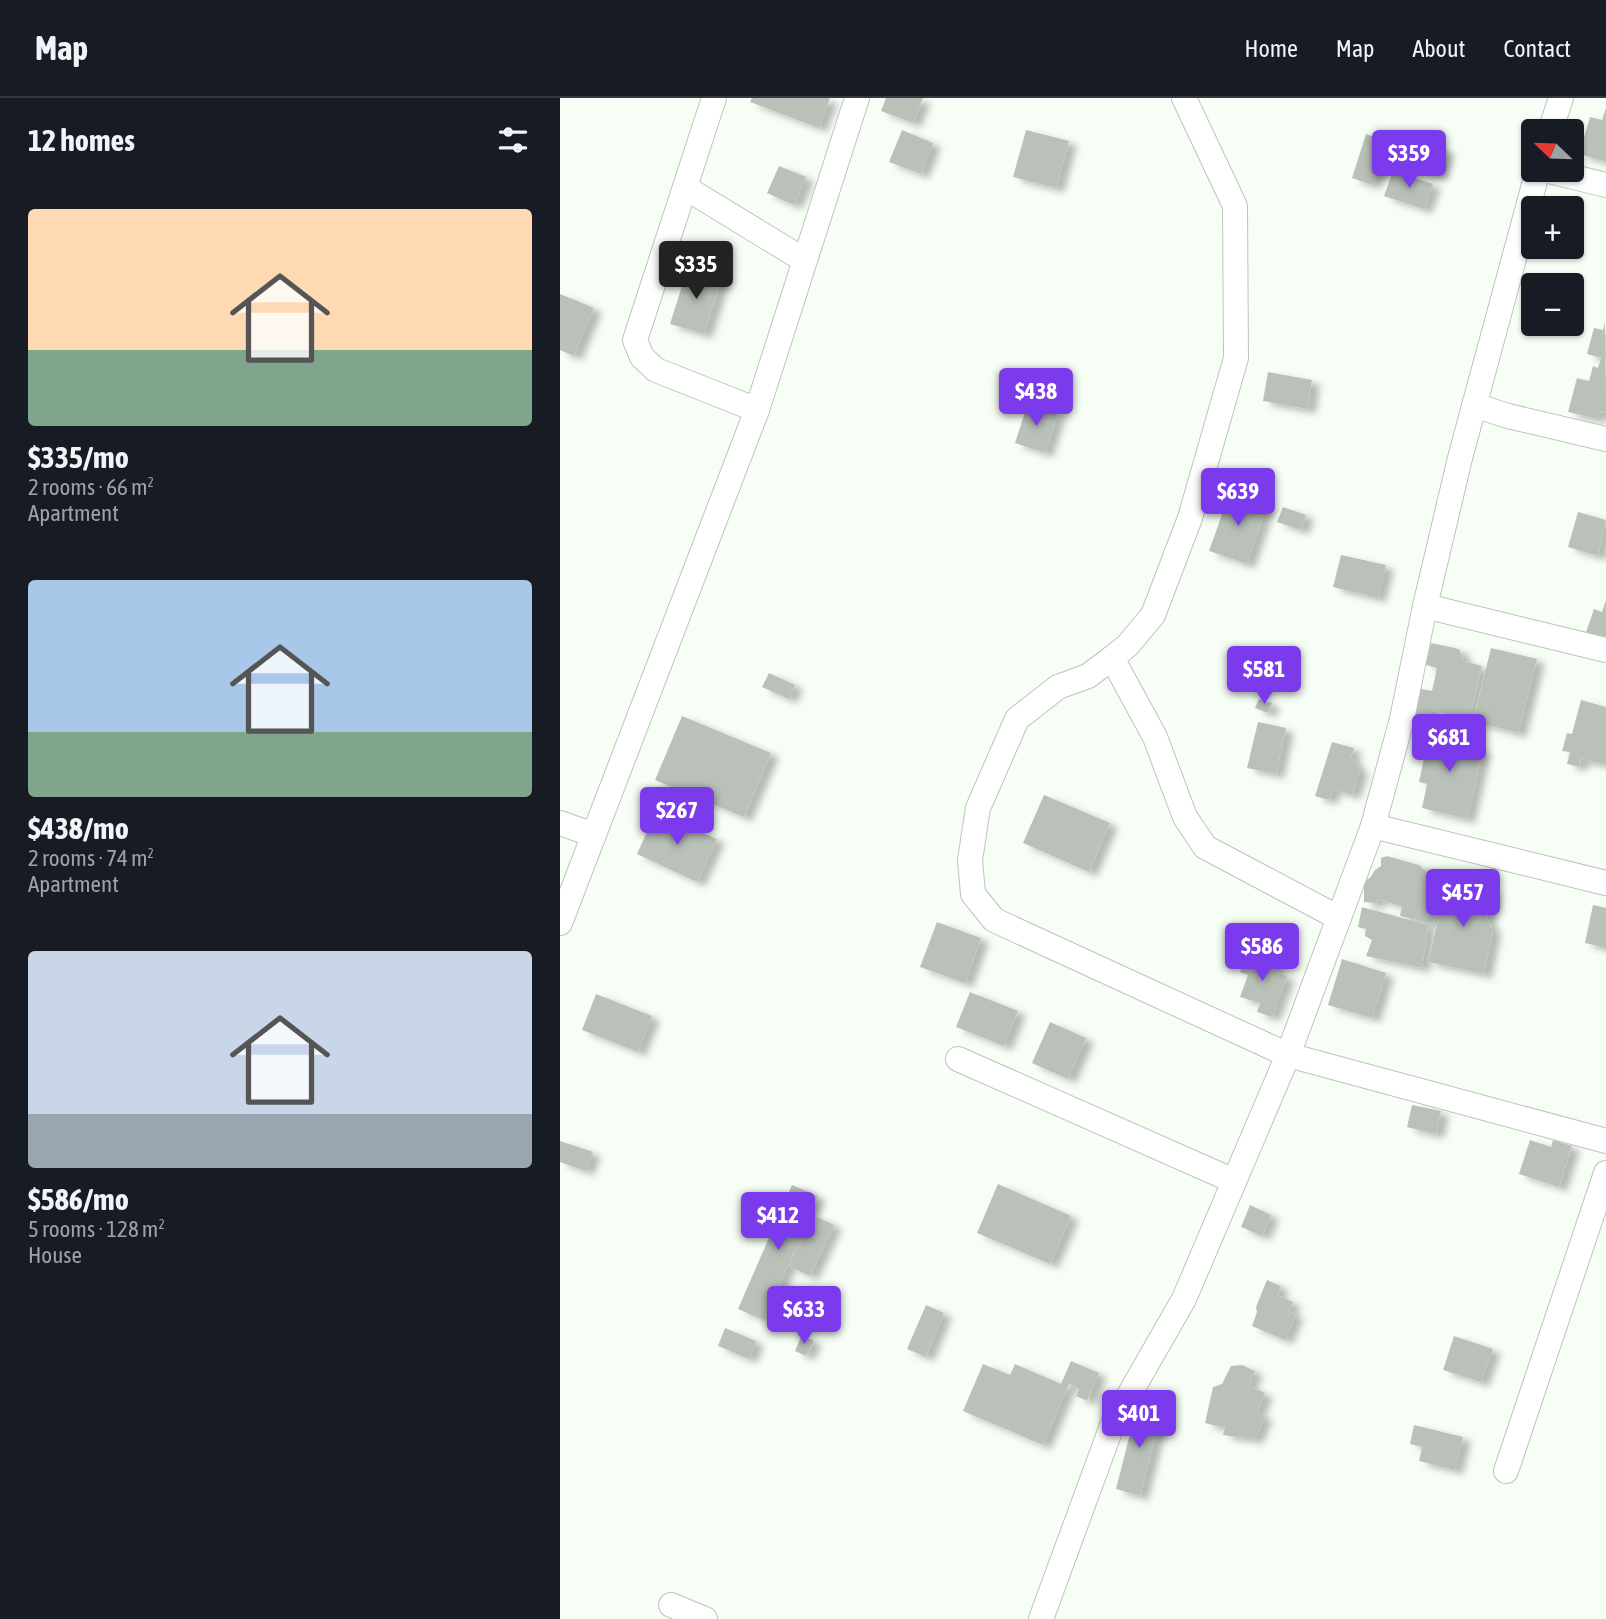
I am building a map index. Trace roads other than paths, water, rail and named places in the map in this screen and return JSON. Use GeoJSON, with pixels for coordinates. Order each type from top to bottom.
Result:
{"type":"FeatureCollection","features":[{"type":"Feature","properties":{"kind":"street"},"geometry":{"type":"LineString","coordinates":[[714,98],[635,340],[642,357],[656,370],[757,410]]}},
{"type":"Feature","properties":{"kind":"street"},"geometry":{"type":"LineString","coordinates":[[560,923],[757,410],[857,98]]}},
{"type":"Feature","properties":{"kind":"street"},"geometry":{"type":"LineString","coordinates":[[1184,98],[1235,206],[1236,358],[1190,518],[1153,615],[1128,645],[1112,658],[1088,676],[1058,687],[1017,719],[978,808],[970,860],[973,894],[994,920],[1288,1055],[1606,1142]]}},
{"type":"Feature","properties":{"kind":"street"},"geometry":{"type":"LineString","coordinates":[[1554,119],[1561,98]]}},
{"type":"Feature","properties":{"kind":"street"},"geometry":{"type":"LineString","coordinates":[[1584,180],[1606,186]]}},
{"type":"Feature","properties":{"kind":"street"},"geometry":{"type":"LineString","coordinates":[[1041,1619],[1114,1423],[1184,1299],[1288,1055],[1373,826],[1402,719],[1425,606],[1474,405],[1535,182]]}},
{"type":"Feature","properties":{"kind":"street"},"geometry":{"type":"LineString","coordinates":[[686,188],[804,260]]}},
{"type":"Feature","properties":{"kind":"street"},"geometry":{"type":"LineString","coordinates":[[1474,405],[1508,416],[1606,439]]}},
{"type":"Feature","properties":{"kind":"street"},"geometry":{"type":"LineString","coordinates":[[1425,606],[1606,650]]}},
{"type":"Feature","properties":{"kind":"street"},"geometry":{"type":"LineString","coordinates":[[1112,658],[1155,737],[1185,817],[1205,847],[1339,918]]}},
{"type":"Feature","properties":{"kind":"street"},"geometry":{"type":"LineString","coordinates":[[560,823],[594,835]]}},
{"type":"Feature","properties":{"kind":"street"},"geometry":{"type":"LineString","coordinates":[[1373,826],[1606,883]]}},
{"type":"Feature","properties":{"kind":"street"},"geometry":{"type":"LineString","coordinates":[[958,1059],[1234,1181]]}},
{"type":"Feature","properties":{"kind":"street"},"geometry":{"type":"LineString","coordinates":[[1506,1471],[1606,1174]]}},
{"type":"Feature","properties":{"kind":"street"},"geometry":{"type":"LineString","coordinates":[[671,1605],[705,1619]]}}]}
